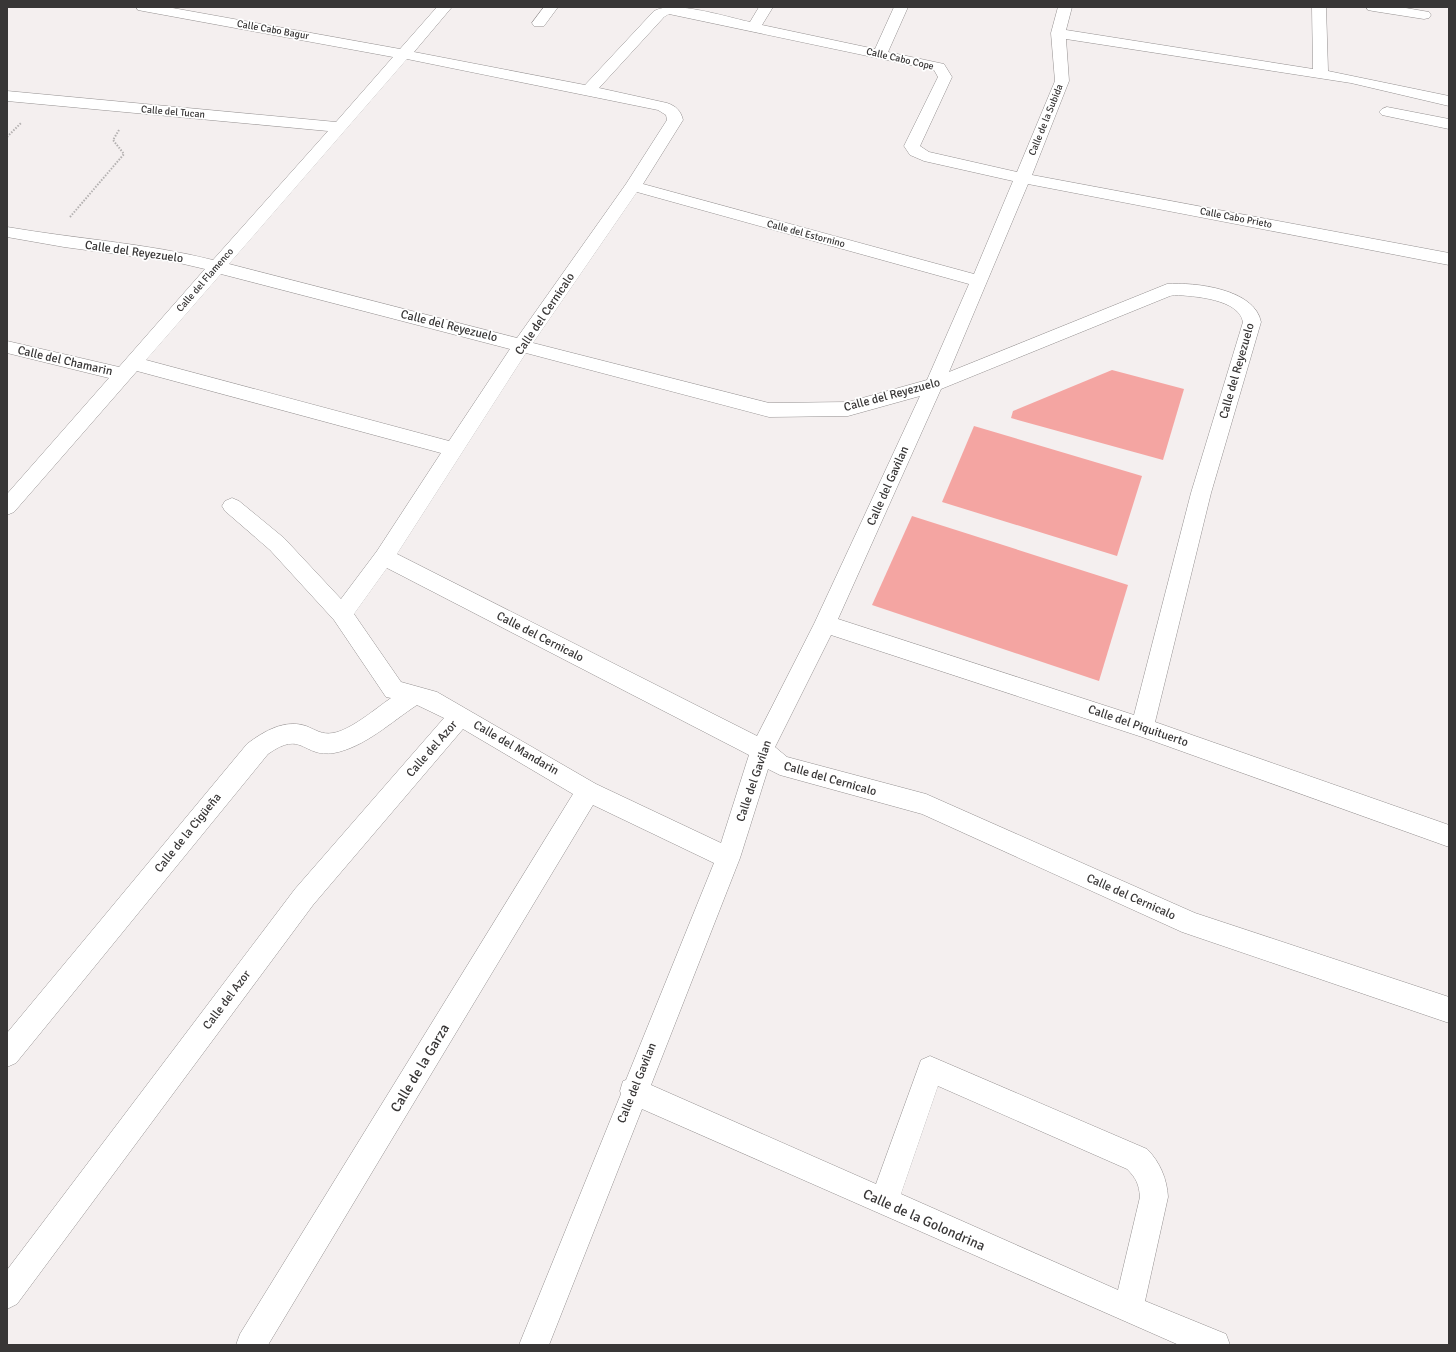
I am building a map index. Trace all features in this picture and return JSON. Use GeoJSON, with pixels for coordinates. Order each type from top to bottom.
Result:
{"type":"FeatureCollection","features":[{"type":"Feature","properties":{"kind":"street","name":"Calle Cabo Bagur"},"geometry":{"type":"LineString","coordinates":[[144,7],[403,54]]}},
{"type":"Feature","properties":{"kind":"street","name":"Calle del Flamenco"},"geometry":{"type":"LineString","coordinates":[[7,507],[218,267],[338,127],[445,7]]}},
{"type":"Feature","properties":{"kind":"street"},"geometry":{"type":"LineString","coordinates":[[539,23],[551,7]]}},
{"type":"Feature","properties":{"kind":"street"},"geometry":{"type":"LineString","coordinates":[[754,27],[766,7]]}},
{"type":"Feature","properties":{"kind":"street"},"geometry":{"type":"LineString","coordinates":[[880,54],[901,7]]}},
{"type":"Feature","properties":{"kind":"street","name":"Calle de la Subida"},"geometry":{"type":"LineString","coordinates":[[1002,229],[1024,178],[1062,81],[1058,33],[1065,7]]}},
{"type":"Feature","properties":{"kind":"street"},"geometry":{"type":"LineString","coordinates":[[1319,7],[1321,75]]}},
{"type":"Feature","properties":{"kind":"street"},"geometry":{"type":"LineString","coordinates":[[1373,7],[1424,14]]}},
{"type":"Feature","properties":{"kind":"street","name":"Calle Cabo Cope"},"geometry":{"type":"LineString","coordinates":[[589,90],[653,20],[667,10],[677,10],[934,65],[944,74],[944,80],[912,144],[913,149],[924,156],[1024,178]]}},
{"type":"Feature","properties":{"kind":"street"},"geometry":{"type":"LineString","coordinates":[[1058,33],[1321,75],[1372,84],[1449,101]]}},
{"type":"Feature","properties":{"kind":"street","name":"Calle del Cernicalo"},"geometry":{"type":"LineString","coordinates":[[403,54],[589,90],[662,106],[672,112],[675,120],[633,186],[522,345],[384,557],[762,750],[780,765],[926,805],[1191,924],[1449,1010]]}},
{"type":"Feature","properties":{"kind":"street","name":"Calle del Tucan"},"geometry":{"type":"LineString","coordinates":[[7,96],[338,127]]}},
{"type":"Feature","properties":{"kind":"street"},"geometry":{"type":"LineString","coordinates":[[1387,112],[1449,124]]}},
{"type":"Feature","properties":{"kind":"street","name":"Calle Cabo Prieto"},"geometry":{"type":"LineString","coordinates":[[1024,178],[1449,259]]}},
{"type":"Feature","properties":{"kind":"street","name":"Calle del Estornino"},"geometry":{"type":"LineString","coordinates":[[633,186],[980,281]]}},
{"type":"Feature","properties":{"kind":"street","name":"Calle del Gavilan"},"geometry":{"type":"LineString","coordinates":[[534,1345],[633,1091],[728,858],[762,750],[825,624],[934,384],[1002,229]]}},
{"type":"Feature","properties":{"kind":"street","name":"Calle del Reyezuelo"},"geometry":{"type":"LineString","coordinates":[[7,232],[50,240],[175,256],[769,410],[848,409],[934,384],[1167,290],[1176,288],[1195,290],[1237,302],[1248,311],[1252,322],[1201,493],[1142,726]]}},
{"type":"Feature","properties":{"kind":"street","name":"Calle del Chamarin"},"geometry":{"type":"LineString","coordinates":[[7,347],[128,369],[455,450]]}},
{"type":"Feature","properties":{"kind":"street","name":"Calle del Mandarin"},"geometry":{"type":"LineString","coordinates":[[232,506],[277,544],[342,614],[394,690],[429,699],[588,790],[728,858]]}},
{"type":"Feature","properties":{"kind":"street"},"geometry":{"type":"LineString","coordinates":[[342,614],[384,557]]}},
{"type":"Feature","properties":{"kind":"street","name":"Calle del Piquituerto"},"geometry":{"type":"LineString","coordinates":[[825,624],[1142,726],[1449,836]]}},
{"type":"Feature","properties":{"kind":"street","name":"Calle de la Cigüeña"},"geometry":{"type":"LineString","coordinates":[[7,1054],[245,764],[265,742],[277,736],[290,734],[303,734],[311,740],[321,743],[345,740],[414,695]]}},
{"type":"Feature","properties":{"kind":"street","name":"Calle del Azor"},"geometry":{"type":"LineString","coordinates":[[7,1294],[304,897],[460,716]]}},
{"type":"Feature","properties":{"kind":"street","name":"Calle de la Garza"},"geometry":{"type":"LineString","coordinates":[[251,1345],[588,790]]}},
{"type":"Feature","properties":{"kind":"street"},"geometry":{"type":"LineString","coordinates":[[884,1202],[930,1069],[1137,1159],[1145,1166],[1151,1176],[1154,1186],[1154,1197],[1128,1309]]}},
{"type":"Feature","properties":{"kind":"street","name":"Calle de la Golondrina"},"geometry":{"type":"LineString","coordinates":[[633,1091],[1128,1309],[1215,1345]]}},
{"type":"Feature","properties":{"kind":"path"},"geometry":{"type":"LineString","coordinates":[[50,240],[124,154],[113,140],[134,108]]}},
{"type":"Feature","properties":{"kind":"shaded area"},"geometry":{"type":"Polygon","coordinates":[[[1112,370],[1184,389],[1163,460],[1011,418],[1013,411],[1112,370]]]}},
{"type":"Feature","properties":{"kind":"shaded area"},"geometry":{"type":"Polygon","coordinates":[[[974,426],[1142,476],[1117,556],[942,502],[974,426]]]}},
{"type":"Feature","properties":{"kind":"shaded area"},"geometry":{"type":"Polygon","coordinates":[[[912,516],[1128,585],[1099,681],[872,605],[912,516]]]}}]}
